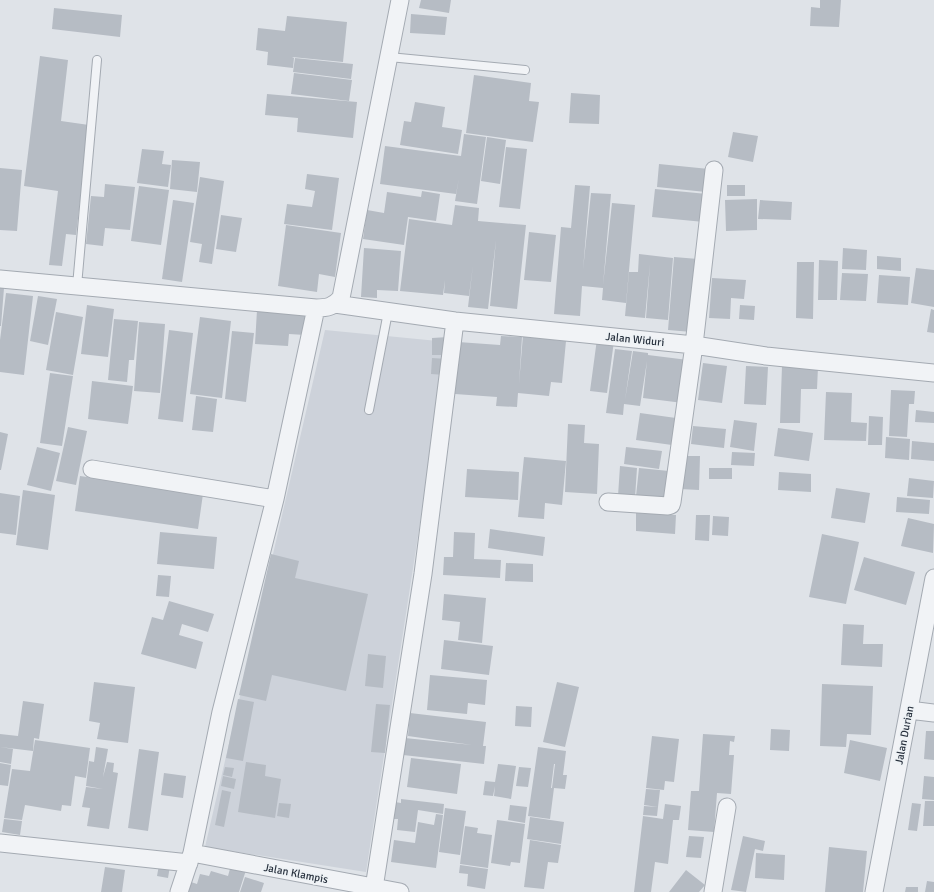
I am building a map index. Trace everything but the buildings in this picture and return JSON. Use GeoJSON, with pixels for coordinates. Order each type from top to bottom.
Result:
{"type":"FeatureCollection","features":[{"type":"Feature","properties":{"kind":"street"},"geometry":{"type":"LineString","coordinates":[[0,279],[316,308],[330,307],[335,304],[341,298],[400,0]]}},
{"type":"Feature","properties":{"kind":"street"},"geometry":{"type":"LineString","coordinates":[[608,502],[671,505],[694,345],[714,170]]}},
{"type":"Feature","properties":{"kind":"street","name":"Jalan Widuri"},"geometry":{"type":"LineString","coordinates":[[335,304],[455,321],[694,345],[766,356],[934,373]]}},
{"type":"Feature","properties":{"kind":"street"},"geometry":{"type":"LineString","coordinates":[[180,892],[190,858],[221,712],[276,499],[316,308]]}},
{"type":"Feature","properties":{"kind":"street"},"geometry":{"type":"LineString","coordinates":[[374,888],[423,574],[455,321]]}},
{"type":"Feature","properties":{"kind":"street"},"geometry":{"type":"LineString","coordinates":[[92,469],[276,499]]}},
{"type":"Feature","properties":{"kind":"street","name":"Jalan Durian"},"geometry":{"type":"LineString","coordinates":[[874,892],[934,578]]}},
{"type":"Feature","properties":{"kind":"street"},"geometry":{"type":"LineString","coordinates":[[908,710],[934,713]]}},
{"type":"Feature","properties":{"kind":"street"},"geometry":{"type":"LineString","coordinates":[[714,892],[726,808]]}},
{"type":"Feature","properties":{"kind":"street","name":"Jalan Klampis"},"geometry":{"type":"LineString","coordinates":[[0,844],[190,858],[400,892]]}},
{"type":"Feature","properties":{"kind":"lane"},"geometry":{"type":"LineString","coordinates":[[389,57],[525,70]]}},
{"type":"Feature","properties":{"kind":"lane"},"geometry":{"type":"LineString","coordinates":[[77,286],[97,60]]}},
{"type":"Feature","properties":{"kind":"lane"},"geometry":{"type":"LineString","coordinates":[[369,410],[388,312]]}},
{"type":"Feature","properties":{"kind":"shaded area"},"geometry":{"type":"Polygon","coordinates":[[[325,330],[448,342],[366,872],[205,847],[325,330]]]}}]}
